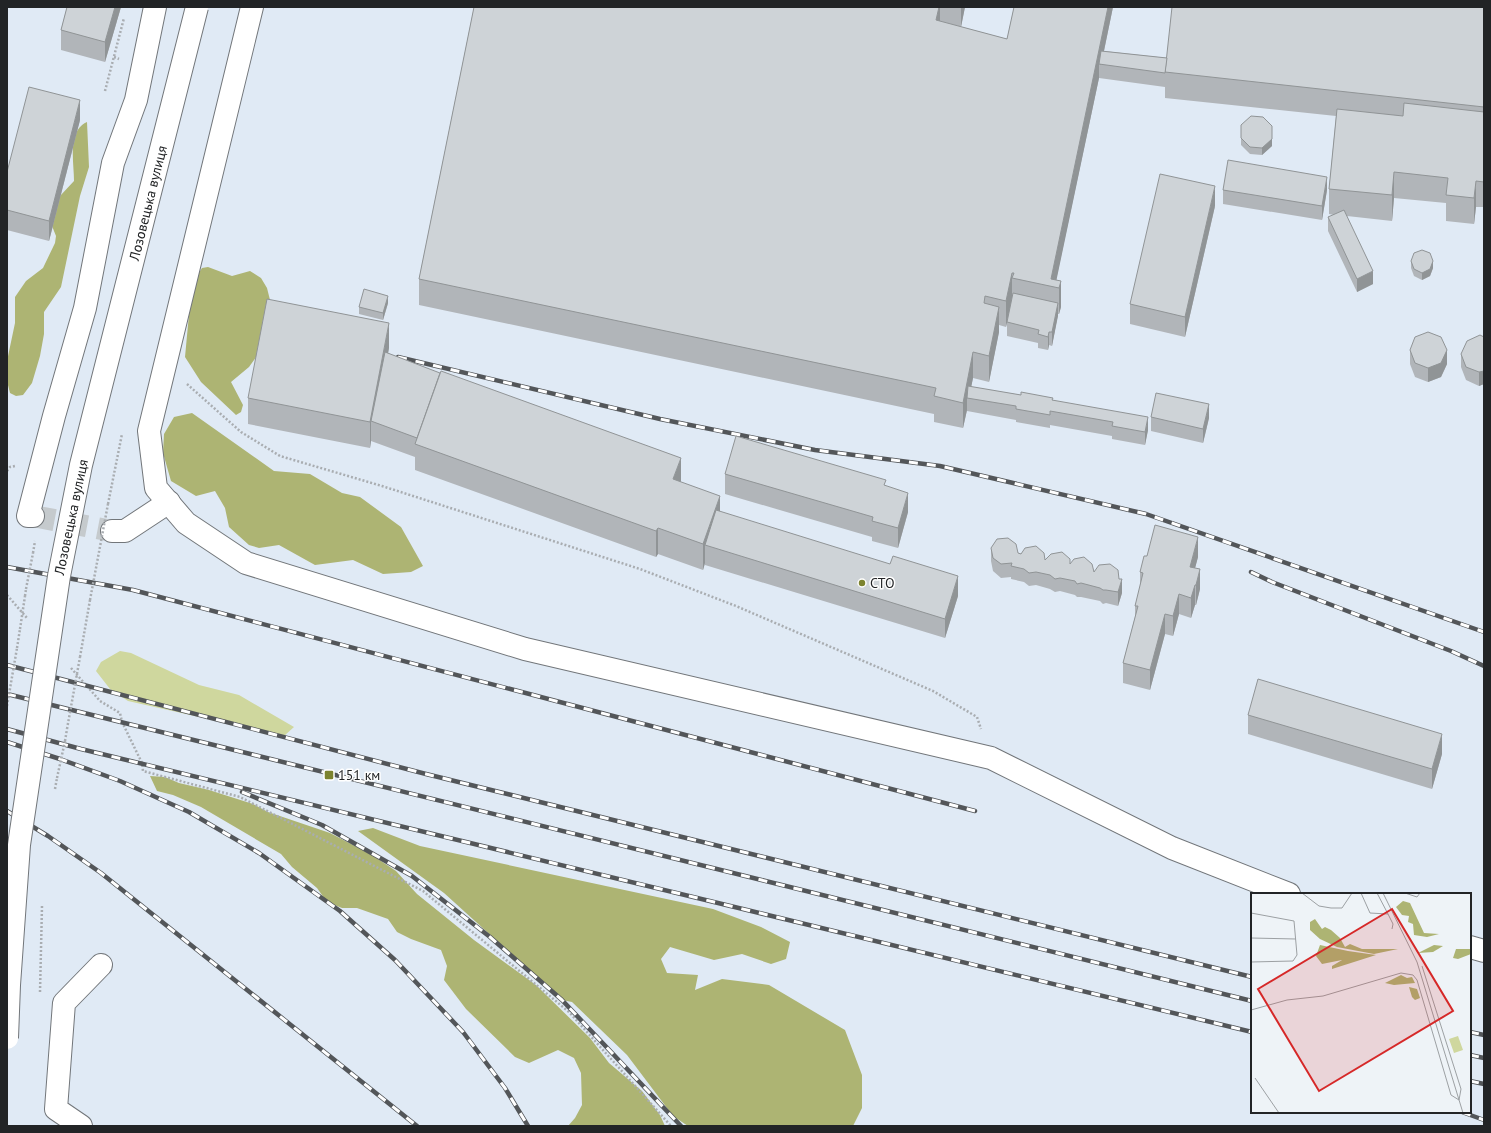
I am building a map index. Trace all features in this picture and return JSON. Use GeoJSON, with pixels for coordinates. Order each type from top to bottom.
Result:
{"type":"FeatureCollection","features":[{"type":"Feature","properties":{"kind":"street"},"geometry":{"type":"LineString","coordinates":[[33,516],[28,516],[54,416],[85,308],[113,163],[136,100],[155,7]]}},
{"type":"Feature","properties":{"kind":"street","name":"Лозовецька вулиця"},"geometry":{"type":"LineString","coordinates":[[7,1038],[9,985],[19,845],[59,576],[81,466],[197,7]]}},
{"type":"Feature","properties":{"kind":"street"},"geometry":{"type":"LineString","coordinates":[[252,7],[149,431],[156,488],[186,523],[246,563],[525,649],[991,758],[1172,848],[1286,893]]}},
{"type":"Feature","properties":{"kind":"street"},"geometry":{"type":"LineString","coordinates":[[112,530],[125,531],[168,502]]}},
{"type":"Feature","properties":{"kind":"street"},"geometry":{"type":"LineString","coordinates":[[1471,947],[1484,951]]}},
{"type":"Feature","properties":{"kind":"street"},"geometry":{"type":"LineString","coordinates":[[81,1126],[55,1117],[64,1003],[101,966]]}},
{"type":"Feature","properties":{"kind":"path"},"geometry":{"type":"LineString","coordinates":[[105,91],[126,14]]}},
{"type":"Feature","properties":{"kind":"path"},"geometry":{"type":"LineString","coordinates":[[165,364],[241,432],[280,456],[382,486],[640,569],[736,606],[933,691],[977,717],[991,758]]}},
{"type":"Feature","properties":{"kind":"path"},"geometry":{"type":"LineString","coordinates":[[57,778],[108,504]]}},
{"type":"Feature","properties":{"kind":"path"},"geometry":{"type":"LineString","coordinates":[[7,706],[33,553]]}},
{"type":"Feature","properties":{"kind":"path"},"geometry":{"type":"LineString","coordinates":[[120,713],[122,722],[142,764],[143,771],[240,797],[423,891],[569,1012],[671,1126]]}},
{"type":"Feature","properties":{"kind":"path"},"geometry":{"type":"LineString","coordinates":[[40,996],[42,903]]}},
{"type":"Feature","properties":{"kind":"shaded area"},"geometry":{"type":"Polygon","coordinates":[[[7,7],[1484,7],[1484,1126],[7,1126],[7,7]]]}},
{"type":"Feature","properties":{"kind":"green space"},"geometry":{"type":"Polygon","coordinates":[[[87,122],[89,167],[80,196],[61,287],[44,312],[44,334],[40,356],[32,383],[23,395],[16,396],[10,393],[7,381],[7,361],[15,323],[15,297],[26,281],[43,268],[55,243],[56,236],[46,211],[74,181],[74,140],[81,126],[87,122]]]}},
{"type":"Feature","properties":{"kind":"green space"},"geometry":{"type":"Polygon","coordinates":[[[208,267],[232,276],[250,271],[261,278],[267,288],[274,316],[271,336],[249,367],[231,382],[243,405],[241,412],[236,415],[201,382],[185,357],[191,293],[194,280],[202,268],[208,267]]]}},
{"type":"Feature","properties":{"kind":"green space"},"geometry":{"type":"Polygon","coordinates":[[[192,413],[274,471],[310,474],[342,493],[360,497],[401,527],[423,566],[411,572],[383,574],[353,560],[315,565],[279,545],[259,548],[249,545],[229,527],[225,508],[215,491],[196,496],[171,481],[163,453],[164,434],[174,417],[192,413]]]}},
{"type":"Feature","properties":{"kind":"green space"},"geometry":{"type":"Polygon","coordinates":[[[120,651],[131,653],[199,685],[239,695],[294,727],[284,736],[128,701],[110,689],[96,671],[101,662],[120,651]]]}},
{"type":"Feature","properties":{"kind":"green space"},"geometry":{"type":"Polygon","coordinates":[[[150,776],[165,777],[179,783],[209,790],[253,804],[268,812],[330,833],[372,855],[396,871],[417,894],[474,940],[536,985],[590,1038],[609,1063],[642,1091],[660,1115],[665,1126],[568,1126],[575,1118],[582,1105],[581,1073],[574,1058],[558,1050],[529,1063],[515,1057],[466,1009],[444,980],[447,966],[441,950],[397,932],[388,919],[357,908],[342,908],[327,902],[317,888],[292,867],[281,854],[201,807],[173,795],[157,791],[150,776]]]}},
{"type":"Feature","properties":{"kind":"green space"},"geometry":{"type":"Polygon","coordinates":[[[373,828],[420,846],[713,909],[761,927],[790,942],[786,959],[771,964],[742,954],[714,960],[670,947],[661,959],[667,973],[698,975],[695,990],[722,979],[769,985],[845,1030],[862,1075],[862,1108],[853,1126],[688,1126],[673,1116],[627,1055],[572,1002],[562,1000],[444,893],[358,831],[373,828]]]}},
{"type":"Feature","properties":{"kind":"building"},"geometry":{"type":"Polygon","coordinates":[[[67,7],[115,7],[105,42],[61,30],[67,7]]]}},
{"type":"Feature","properties":{"kind":"building"},"geometry":{"type":"Polygon","coordinates":[[[474,7],[939,7],[936,20],[1007,39],[1014,7],[1108,7],[1051,279],[1061,281],[1059,288],[1012,278],[1014,273],[1012,273],[1006,301],[985,296],[984,303],[999,307],[989,356],[973,352],[963,403],[934,396],[936,388],[419,279],[474,7]]]}},
{"type":"Feature","properties":{"kind":"building"},"geometry":{"type":"Polygon","coordinates":[[[1172,7],[1484,7],[1484,107],[1165,72],[1172,7]]]}},
{"type":"Feature","properties":{"kind":"building"},"geometry":{"type":"Polygon","coordinates":[[[1101,51],[1167,58],[1165,73],[1099,64],[1101,51]]]}},
{"type":"Feature","properties":{"kind":"building"},"geometry":{"type":"Polygon","coordinates":[[[29,87],[80,100],[49,221],[7,210],[7,172],[29,87]]]}},
{"type":"Feature","properties":{"kind":"building"},"geometry":{"type":"Polygon","coordinates":[[[1404,103],[1484,112],[1484,182],[1476,181],[1474,198],[1446,195],[1448,178],[1394,172],[1392,195],[1329,189],[1337,109],[1403,116],[1404,103]]]}},
{"type":"Feature","properties":{"kind":"building"},"geometry":{"type":"Polygon","coordinates":[[[1251,116],[1263,117],[1272,126],[1272,139],[1262,148],[1250,147],[1241,138],[1241,125],[1251,116]]]}},
{"type":"Feature","properties":{"kind":"building"},"geometry":{"type":"Polygon","coordinates":[[[1228,160],[1327,177],[1322,206],[1223,190],[1228,160]]]}},
{"type":"Feature","properties":{"kind":"building"},"geometry":{"type":"Polygon","coordinates":[[[1160,174],[1215,186],[1185,317],[1130,304],[1160,174]]]}},
{"type":"Feature","properties":{"kind":"building"},"geometry":{"type":"Polygon","coordinates":[[[1344,210],[1373,271],[1357,279],[1328,217],[1344,210]]]}},
{"type":"Feature","properties":{"kind":"building"},"geometry":{"type":"Polygon","coordinates":[[[1422,250],[1430,253],[1433,261],[1430,269],[1422,273],[1414,269],[1411,261],[1414,253],[1422,250]]]}},
{"type":"Feature","properties":{"kind":"building"},"geometry":{"type":"Polygon","coordinates":[[[364,289],[388,296],[383,313],[359,307],[364,289]]]}},
{"type":"Feature","properties":{"kind":"building"},"geometry":{"type":"Polygon","coordinates":[[[1013,293],[1058,303],[1052,332],[1049,332],[1048,337],[1038,334],[1039,330],[1007,322],[1013,293]]]}},
{"type":"Feature","properties":{"kind":"building"},"geometry":{"type":"Polygon","coordinates":[[[267,299],[389,323],[370,422],[248,398],[267,299]]]}},
{"type":"Feature","properties":{"kind":"building"},"geometry":{"type":"Polygon","coordinates":[[[1428,332],[1441,337],[1447,350],[1441,363],[1428,368],[1415,363],[1410,350],[1415,337],[1428,332]]]}},
{"type":"Feature","properties":{"kind":"building"},"geometry":{"type":"Polygon","coordinates":[[[1480,335],[1484,337],[1484,371],[1479,372],[1466,367],[1461,354],[1467,341],[1480,335]]]}},
{"type":"Feature","properties":{"kind":"building"},"geometry":{"type":"Polygon","coordinates":[[[385,352],[440,373],[417,438],[371,421],[385,352]]]}},
{"type":"Feature","properties":{"kind":"building"},"geometry":{"type":"Polygon","coordinates":[[[441,371],[681,458],[673,479],[720,496],[703,544],[658,528],[656,531],[415,444],[441,371]]]}},
{"type":"Feature","properties":{"kind":"building"},"geometry":{"type":"Polygon","coordinates":[[[968,386],[1021,395],[1021,392],[1053,398],[1052,400],[1148,417],[1145,432],[1112,426],[1113,422],[1050,411],[1050,415],[1016,409],[1016,406],[967,398],[968,386]]]}},
{"type":"Feature","properties":{"kind":"building"},"geometry":{"type":"Polygon","coordinates":[[[1156,393],[1209,404],[1203,429],[1151,417],[1156,393]]]}},
{"type":"Feature","properties":{"kind":"building"},"geometry":{"type":"Polygon","coordinates":[[[736,436],[886,480],[884,485],[908,493],[898,528],[872,521],[873,517],[725,474],[736,436]]]}},
{"type":"Feature","properties":{"kind":"building"},"geometry":{"type":"Polygon","coordinates":[[[716,510],[890,564],[893,556],[958,576],[945,619],[705,545],[716,510]]]}},
{"type":"Feature","properties":{"kind":"building"},"geometry":{"type":"Polygon","coordinates":[[[1155,525],[1198,537],[1190,567],[1200,569],[1191,598],[1179,594],[1173,616],[1165,614],[1150,670],[1123,663],[1138,606],[1135,606],[1143,573],[1140,572],[1144,556],[1147,556],[1155,525]]]}},
{"type":"Feature","properties":{"kind":"building"},"geometry":{"type":"Polygon","coordinates":[[[1008,538],[1016,544],[1018,553],[1021,554],[1025,548],[1036,546],[1044,553],[1045,560],[1051,554],[1062,552],[1070,559],[1070,564],[1074,559],[1084,557],[1092,564],[1094,572],[1099,565],[1110,564],[1118,570],[1119,579],[1122,579],[1118,592],[1103,590],[1081,583],[1077,584],[1075,581],[1060,578],[1055,579],[1050,575],[1036,572],[1029,573],[1024,569],[1011,566],[1012,563],[1001,564],[993,558],[991,548],[997,539],[1008,538]]]}},
{"type":"Feature","properties":{"kind":"building"},"geometry":{"type":"Polygon","coordinates":[[[1258,679],[1442,734],[1432,769],[1248,715],[1258,679]]]}},
{"type":"Feature","properties":{"kind":"tunnel"},"geometry":{"type":"LineString","coordinates":[[33,516],[112,531]]}},
{"type":"Feature","properties":{"kind":"railway"},"geometry":{"type":"LineString","coordinates":[[398,357],[660,419],[815,450],[940,466],[1146,514],[1484,632]]}},
{"type":"Feature","properties":{"kind":"railway"},"geometry":{"type":"LineString","coordinates":[[7,567],[133,590],[975,811]]}},
{"type":"Feature","properties":{"kind":"railway"},"geometry":{"type":"LineString","coordinates":[[1251,572],[1272,582],[1451,651],[1484,666]]}},
{"type":"Feature","properties":{"kind":"railway"},"geometry":{"type":"LineString","coordinates":[[7,665],[426,774],[1251,977]]}},
{"type":"Feature","properties":{"kind":"railway"},"geometry":{"type":"LineString","coordinates":[[7,694],[1251,1001]]}},
{"type":"Feature","properties":{"kind":"railway"},"geometry":{"type":"LineString","coordinates":[[7,729],[81,749],[1251,1032]]}},
{"type":"Feature","properties":{"kind":"railway"},"geometry":{"type":"LineString","coordinates":[[7,742],[60,759],[120,781],[189,812],[259,853],[340,911],[395,960],[463,1032],[505,1088],[528,1126]]}},
{"type":"Feature","properties":{"kind":"railway"},"geometry":{"type":"LineString","coordinates":[[242,792],[322,825],[412,876],[490,937],[562,1000],[681,1126]]}},
{"type":"Feature","properties":{"kind":"railway"},"geometry":{"type":"LineString","coordinates":[[7,811],[48,836],[101,873],[417,1126]]}},
{"type":"Feature","properties":{"kind":"railway"},"geometry":{"type":"LineString","coordinates":[[1471,1032],[1484,1035]]}},
{"type":"Feature","properties":{"kind":"railway"},"geometry":{"type":"LineString","coordinates":[[1471,1055],[1484,1058]]}},
{"type":"Feature","properties":{"kind":"railway"},"geometry":{"type":"LineString","coordinates":[[1471,1081],[1484,1084]]}},
{"type":"Feature","properties":{"kind":"railway"},"geometry":{"type":"LineString","coordinates":[[1465,1113],[1484,1120]]}},
{"type":"Feature","properties":{"kind":"place","name":"СТО"},"geometry":{"type":"Point","coordinates":[862,583]}},
{"type":"Feature","properties":{"kind":"place","name":"151 км"},"geometry":{"type":"Point","coordinates":[329,775]}}]}
